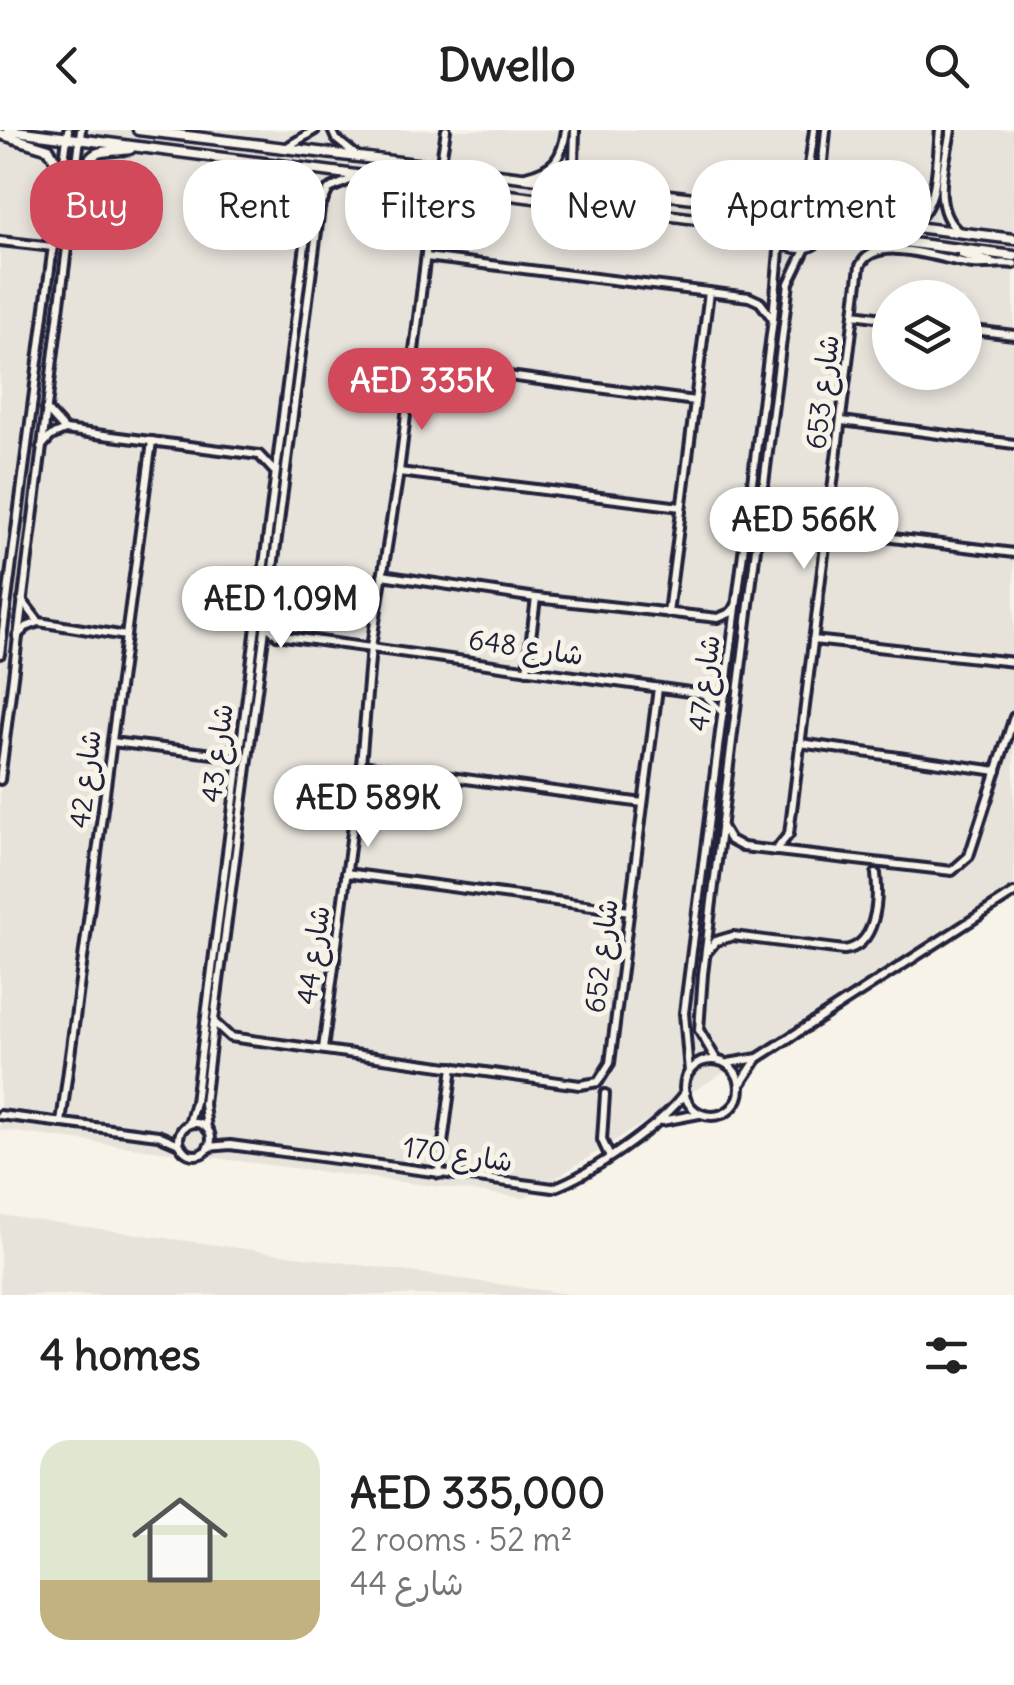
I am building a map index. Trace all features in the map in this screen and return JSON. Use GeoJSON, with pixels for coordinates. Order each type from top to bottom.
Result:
{"type":"FeatureCollection","features":[{"type":"Feature","properties":{"kind":"main road"},"geometry":{"type":"LineString","coordinates":[[8,130],[81,135],[139,148],[230,160]]}},
{"type":"Feature","properties":{"kind":"main road"},"geometry":{"type":"LineString","coordinates":[[138,130],[531,179]]}},
{"type":"Feature","properties":{"kind":"main road"},"geometry":{"type":"LineString","coordinates":[[0,134],[50,149],[56,160]]}},
{"type":"Feature","properties":{"kind":"main road"},"geometry":{"type":"LineString","coordinates":[[89,160],[102,152],[139,148]]}},
{"type":"Feature","properties":{"kind":"main road"},"geometry":{"type":"LineString","coordinates":[[511,194],[691,217]]}},
{"type":"Feature","properties":{"kind":"main road"},"geometry":{"type":"LineString","coordinates":[[931,229],[1014,239]]}},
{"type":"Feature","properties":{"kind":"main road"},"geometry":{"type":"LineString","coordinates":[[931,246],[1014,256]]}},
{"type":"Feature","properties":{"kind":"main road"},"geometry":{"type":"LineString","coordinates":[[939,247],[991,263]]}},
{"type":"Feature","properties":{"kind":"street"},"geometry":{"type":"LineString","coordinates":[[285,148],[315,130]]}},
{"type":"Feature","properties":{"kind":"street"},"geometry":{"type":"LineString","coordinates":[[332,130],[358,157]]}},
{"type":"Feature","properties":{"kind":"street"},"geometry":{"type":"LineString","coordinates":[[442,155],[446,130]]}},
{"type":"Feature","properties":{"kind":"street"},"geometry":{"type":"LineString","coordinates":[[519,177],[553,166],[562,153],[566,130]]}},
{"type":"Feature","properties":{"kind":"street"},"geometry":{"type":"LineString","coordinates":[[575,130],[575,160]]}},
{"type":"Feature","properties":{"kind":"street"},"geometry":{"type":"LineString","coordinates":[[809,160],[814,130]]}},
{"type":"Feature","properties":{"kind":"street"},"geometry":{"type":"LineString","coordinates":[[824,160],[826,130]]}},
{"type":"Feature","properties":{"kind":"street"},"geometry":{"type":"LineString","coordinates":[[931,197],[940,130]]}},
{"type":"Feature","properties":{"kind":"street"},"geometry":{"type":"LineString","coordinates":[[951,130],[942,206],[948,222],[960,232]]}},
{"type":"Feature","properties":{"kind":"street"},"geometry":{"type":"LineString","coordinates":[[64,160],[67,134]]}},
{"type":"Feature","properties":{"kind":"street"},"geometry":{"type":"LineString","coordinates":[[78,160],[81,135]]}},
{"type":"Feature","properties":{"kind":"street","name":"شارع 43"},"geometry":{"type":"LineString","coordinates":[[208,1132],[204,1104],[210,1049],[320,208],[328,190],[345,182]]}},
{"type":"Feature","properties":{"kind":"street"},"geometry":{"type":"LineString","coordinates":[[0,241],[30,245]]}},
{"type":"Feature","properties":{"kind":"street","name":"شارع 653"},"geometry":{"type":"LineString","coordinates":[[789,834],[860,266],[866,254],[880,249],[972,264],[991,263]]}},
{"type":"Feature","properties":{"kind":"street"},"geometry":{"type":"LineString","coordinates":[[0,654],[53,250]]}},
{"type":"Feature","properties":{"kind":"street"},"geometry":{"type":"LineString","coordinates":[[0,780],[67,250]]}},
{"type":"Feature","properties":{"kind":"street","name":"شارع 43"},"geometry":{"type":"LineString","coordinates":[[188,1124],[195,1102],[303,250]]}},
{"type":"Feature","properties":{"kind":"street","name":"شارع 44"},"geometry":{"type":"LineString","coordinates":[[323,1049],[361,765],[372,647],[427,250]]}},
{"type":"Feature","properties":{"kind":"street","name":"شارع 47"},"geometry":{"type":"LineString","coordinates":[[689,1072],[684,1014],[773,319],[777,250]]}},
{"type":"Feature","properties":{"kind":"street","name":"شارع 47"},"geometry":{"type":"LineString","coordinates":[[716,1060],[699,1030],[720,825],[789,282],[805,250]]}},
{"type":"Feature","properties":{"kind":"street"},"geometry":{"type":"LineString","coordinates":[[426,257],[756,299],[773,319]]}},
{"type":"Feature","properties":{"kind":"street"},"geometry":{"type":"LineString","coordinates":[[991,263],[1014,264]]}},
{"type":"Feature","properties":{"kind":"street"},"geometry":{"type":"LineString","coordinates":[[668,613],[709,292]]}},
{"type":"Feature","properties":{"kind":"street"},"geometry":{"type":"LineString","coordinates":[[854,314],[872,316]]}},
{"type":"Feature","properties":{"kind":"street"},"geometry":{"type":"LineString","coordinates":[[982,331],[1014,335]]}},
{"type":"Feature","properties":{"kind":"street"},"geometry":{"type":"LineString","coordinates":[[412,363],[695,401]]}},
{"type":"Feature","properties":{"kind":"street"},"geometry":{"type":"LineString","coordinates":[[46,408],[65,430]]}},
{"type":"Feature","properties":{"kind":"street"},"geometry":{"type":"LineString","coordinates":[[842,421],[1014,444]]}},
{"type":"Feature","properties":{"kind":"street"},"geometry":{"type":"LineString","coordinates":[[40,448],[51,436],[65,430],[259,455],[274,472]]}},
{"type":"Feature","properties":{"kind":"street","name":"شارع 42"},"geometry":{"type":"LineString","coordinates":[[61,1122],[152,441]]}},
{"type":"Feature","properties":{"kind":"street"},"geometry":{"type":"LineString","coordinates":[[259,455],[278,442]]}},
{"type":"Feature","properties":{"kind":"street"},"geometry":{"type":"LineString","coordinates":[[398,472],[682,507]]}},
{"type":"Feature","properties":{"kind":"street"},"geometry":{"type":"LineString","coordinates":[[828,530],[1014,553]]}},
{"type":"Feature","properties":{"kind":"street"},"geometry":{"type":"LineString","coordinates":[[382,575],[536,598],[718,618],[737,605]]}},
{"type":"Feature","properties":{"kind":"street"},"geometry":{"type":"LineString","coordinates":[[527,670],[536,598]]}},
{"type":"Feature","properties":{"kind":"street"},"geometry":{"type":"LineString","coordinates":[[21,599],[40,622]]}},
{"type":"Feature","properties":{"kind":"street"},"geometry":{"type":"LineString","coordinates":[[16,637],[26,627],[40,622],[126,636]]}},
{"type":"Feature","properties":{"kind":"street","name":"شارع 648"},"geometry":{"type":"LineString","coordinates":[[266,625],[281,636],[704,694]]}},
{"type":"Feature","properties":{"kind":"street"},"geometry":{"type":"LineString","coordinates":[[263,652],[281,636]]}},
{"type":"Feature","properties":{"kind":"street"},"geometry":{"type":"LineString","coordinates":[[814,640],[1014,662]]}},
{"type":"Feature","properties":{"kind":"street"},"geometry":{"type":"LineString","coordinates":[[723,713],[704,694],[727,680]]}},
{"type":"Feature","properties":{"kind":"street","name":"شارع 652"},"geometry":{"type":"LineString","coordinates":[[230,1037],[580,1084],[598,1082],[610,1063],[658,688]]}},
{"type":"Feature","properties":{"kind":"street"},"geometry":{"type":"LineString","coordinates":[[720,825],[736,844],[946,872],[959,868],[969,856],[1014,716]]}},
{"type":"Feature","properties":{"kind":"street"},"geometry":{"type":"LineString","coordinates":[[112,742],[222,755],[237,771]]}},
{"type":"Feature","properties":{"kind":"street"},"geometry":{"type":"LineString","coordinates":[[222,755],[240,742]]}},
{"type":"Feature","properties":{"kind":"street"},"geometry":{"type":"LineString","coordinates":[[800,743],[997,770]]}},
{"type":"Feature","properties":{"kind":"street"},"geometry":{"type":"LineString","coordinates":[[361,765],[644,803]]}},
{"type":"Feature","properties":{"kind":"street"},"geometry":{"type":"LineString","coordinates":[[775,851],[789,834],[802,854]]}},
{"type":"Feature","properties":{"kind":"street"},"geometry":{"type":"LineString","coordinates":[[863,862],[876,874]]}},
{"type":"Feature","properties":{"kind":"street"},"geometry":{"type":"LineString","coordinates":[[706,954],[716,941],[733,936],[844,950],[858,946],[870,932],[876,874],[883,863]]}},
{"type":"Feature","properties":{"kind":"street"},"geometry":{"type":"LineString","coordinates":[[346,872],[630,910]]}},
{"type":"Feature","properties":{"kind":"street"},"geometry":{"type":"LineString","coordinates":[[728,1064],[758,1058],[1014,892]]}},
{"type":"Feature","properties":{"kind":"street"},"geometry":{"type":"LineString","coordinates":[[210,1049],[230,1037],[214,1022]]}},
{"type":"Feature","properties":{"kind":"street"},"geometry":{"type":"LineString","coordinates":[[741,1085],[734,1069],[716,1060],[698,1063],[689,1072],[685,1093],[691,1106],[702,1114],[716,1116],[730,1110],[758,1058]]}},
{"type":"Feature","properties":{"kind":"street"},"geometry":{"type":"LineString","coordinates":[[439,1174],[453,1067]]}},
{"type":"Feature","properties":{"kind":"street","name":"شارع 170"},"geometry":{"type":"LineString","coordinates":[[208,1147],[230,1145],[553,1188],[660,1122],[685,1093]]}},
{"type":"Feature","properties":{"kind":"street"},"geometry":{"type":"LineString","coordinates":[[606,1094],[602,1140],[609,1155]]}},
{"type":"Feature","properties":{"kind":"street"},"geometry":{"type":"LineString","coordinates":[[1,1114],[158,1135],[193,1155],[208,1147],[208,1132],[198,1123],[158,1135]]}},
{"type":"Feature","properties":{"kind":"street","name":"شارع 170"},"geometry":{"type":"LineString","coordinates":[[660,1122],[702,1114]]}},
{"type":"Feature","properties":{"kind":"street"},"geometry":{"type":"LineString","coordinates":[[179,1144],[181,1130]]}},
{"type":"Feature","properties":{"kind":"street","name":"شارع 170"},"geometry":{"type":"LineString","coordinates":[[208,1132],[230,1145]]}},
{"type":"Feature","properties":{"kind":"shaded area"},"geometry":{"type":"Polygon","coordinates":[[[0,130],[1014,130],[1014,889],[524,1198],[0,1130],[0,130]]]}},
{"type":"Feature","properties":{"kind":"shaded area"},"geometry":{"type":"Polygon","coordinates":[[[0,1215],[576,1295],[0,1295],[0,1215]]]}}]}
